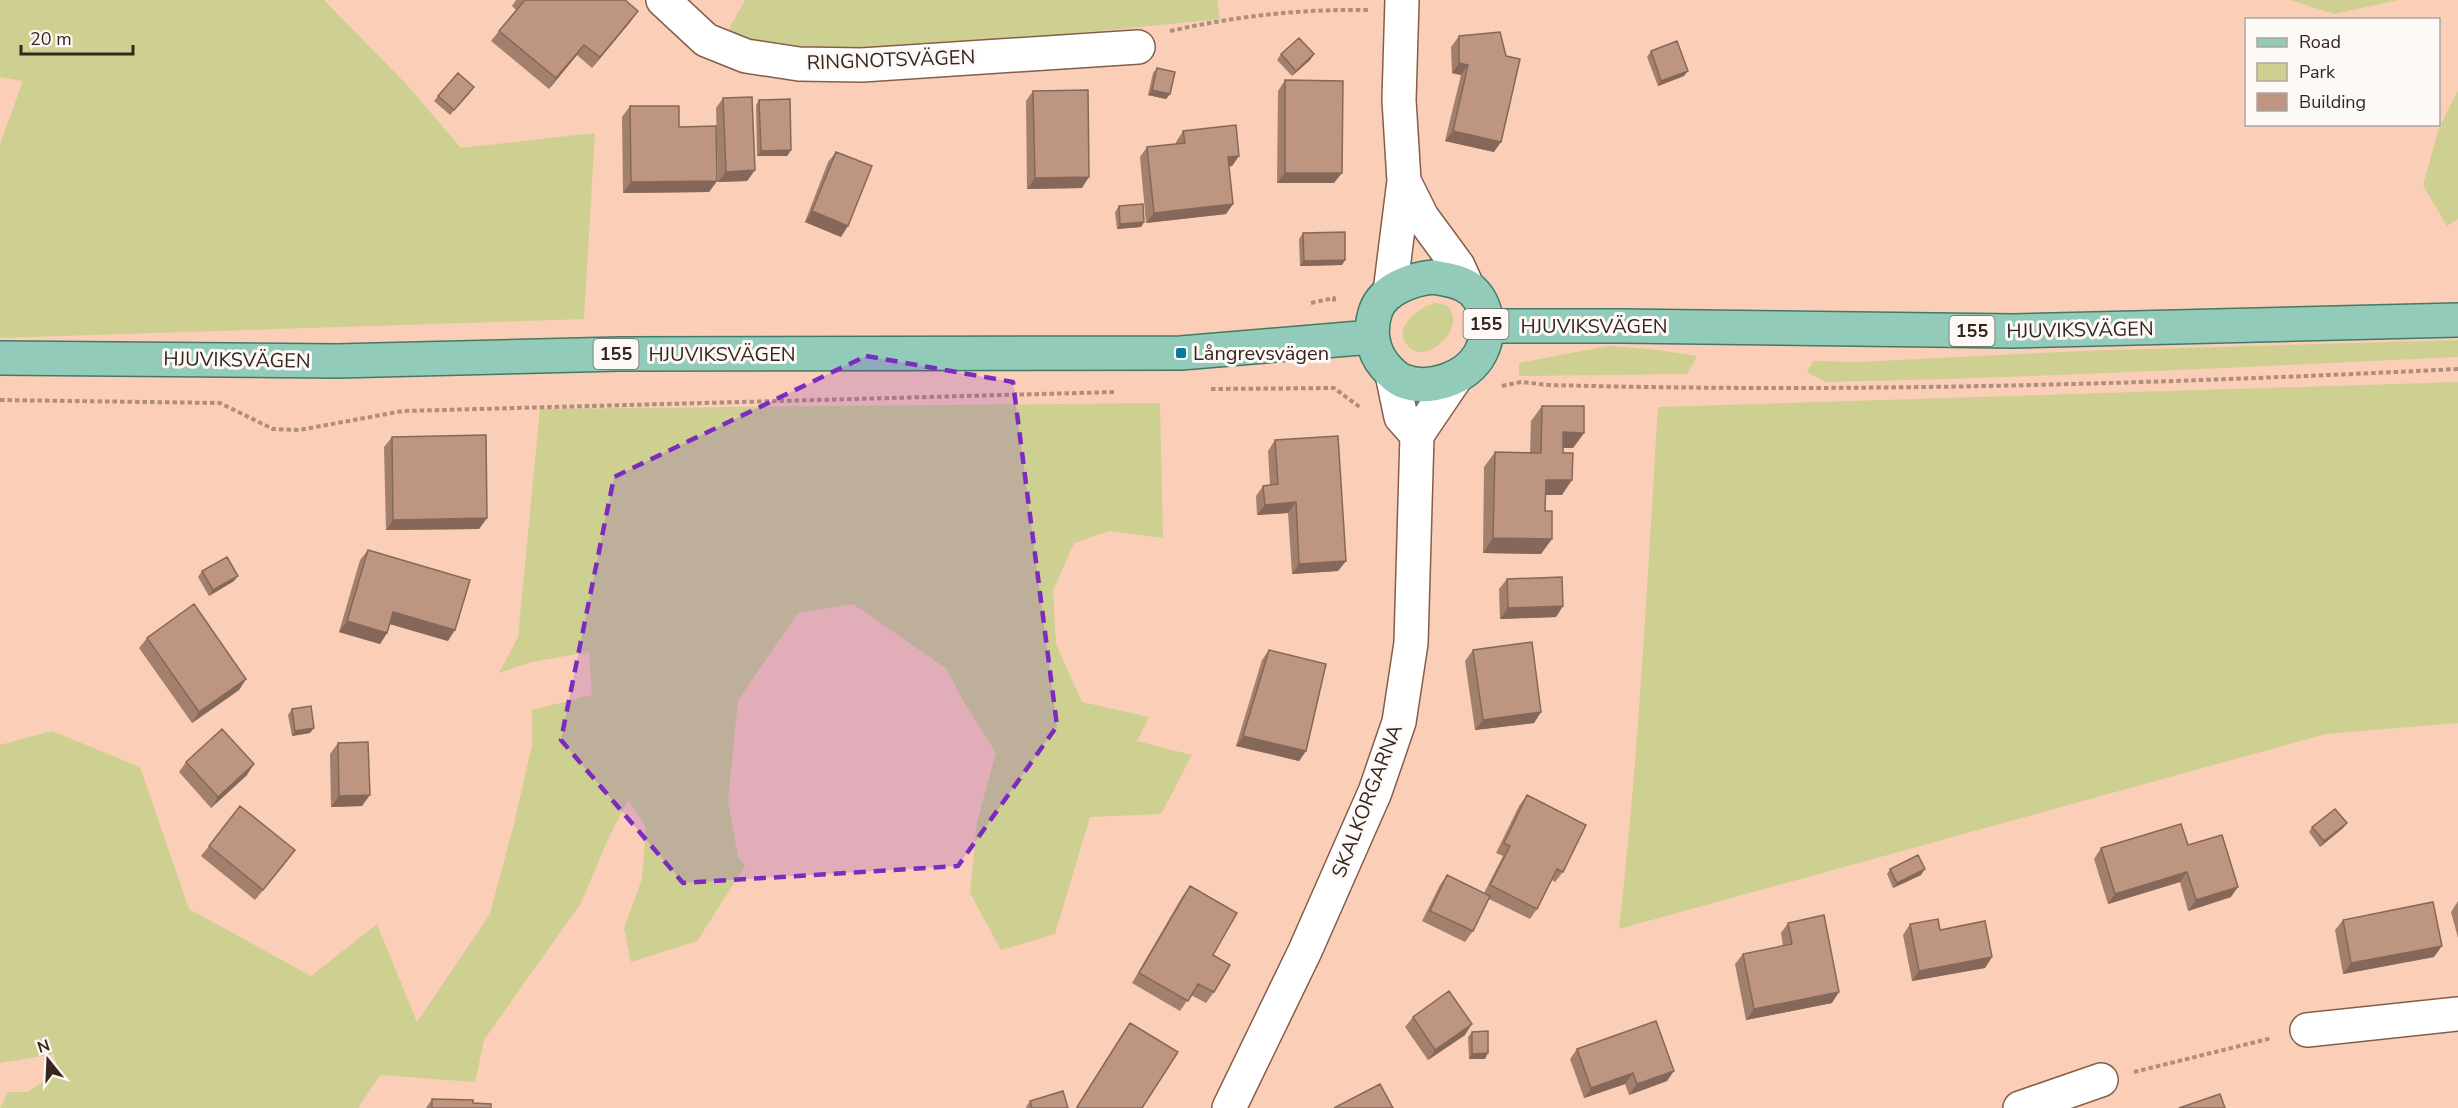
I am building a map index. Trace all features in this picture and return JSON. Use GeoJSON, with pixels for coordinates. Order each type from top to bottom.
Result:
{"type":"FeatureCollection","features":[{"type":"Feature","properties":{"kind":"main road","name":"155"},"geometry":{"type":"LineString","coordinates":[[1390,292],[1402,285],[1426,278],[1452,279],[1467,286],[1479,297],[1485,314],[1486,326],[1485,340],[1479,356],[1457,376],[1443,382],[1424,384],[1402,381],[1392,374]]}},
{"type":"Feature","properties":{"kind":"main road"},"geometry":{"type":"LineString","coordinates":[[1390,292],[1378,305],[1373,319],[1372,336],[1378,358],[1392,374]]}},
{"type":"Feature","properties":{"kind":"main road","name":"HJUVIKSVÄGEN"},"geometry":{"type":"LineString","coordinates":[[1486,326],[2013,332],[2458,320]]}},
{"type":"Feature","properties":{"kind":"main road","name":"HJUVIKSVÄGEN"},"geometry":{"type":"LineString","coordinates":[[0,358],[337,361],[619,354],[1181,353],[1372,336]]}},
{"type":"Feature","properties":{"kind":"street","name":"RINGNOTSVÄGEN"},"geometry":{"type":"LineString","coordinates":[[663,0],[706,39],[746,56],[799,64],[862,65],[1138,47]]}},
{"type":"Feature","properties":{"kind":"street"},"geometry":{"type":"LineString","coordinates":[[1390,292],[1404,181],[1399,99],[1402,5]]}},
{"type":"Feature","properties":{"kind":"street"},"geometry":{"type":"LineString","coordinates":[[1404,181],[1422,217],[1458,266],[1467,286]]}},
{"type":"Feature","properties":{"kind":"street"},"geometry":{"type":"LineString","coordinates":[[1392,374],[1401,417],[1417,435],[1457,376]]}},
{"type":"Feature","properties":{"kind":"street","name":"SKALKORGARNA"},"geometry":{"type":"LineString","coordinates":[[1229,1108],[1305,951],[1370,803],[1399,722],[1411,643],[1417,435]]}},
{"type":"Feature","properties":{"kind":"street"},"geometry":{"type":"LineString","coordinates":[[2307,1030],[2458,1014]]}},
{"type":"Feature","properties":{"kind":"street"},"geometry":{"type":"LineString","coordinates":[[2020,1108],[2101,1080]]}},
{"type":"Feature","properties":{"kind":"path"},"geometry":{"type":"LineString","coordinates":[[1138,47],[1153,34],[1230,18],[1274,12],[1402,5]]}},
{"type":"Feature","properties":{"kind":"path"},"geometry":{"type":"LineString","coordinates":[[1496,387],[1521,382],[1549,385],[1785,390],[2110,383],[2458,369]]}},
{"type":"Feature","properties":{"kind":"path"},"geometry":{"type":"LineString","coordinates":[[1209,390],[1334,388],[1361,408]]}},
{"type":"Feature","properties":{"kind":"path"},"geometry":{"type":"LineString","coordinates":[[0,400],[220,403],[273,429],[299,430],[403,411],[1127,392]]}},
{"type":"Feature","properties":{"kind":"path"},"geometry":{"type":"LineString","coordinates":[[2101,1080],[2307,1030]]}},
{"type":"Feature","properties":{"kind":"highlighted area"},"geometry":{"type":"Polygon","coordinates":[[[866,356],[1013,382],[1057,726],[958,866],[683,883],[561,740],[614,477],[866,356]]]}},
{"type":"Feature","properties":{"kind":"green space"},"geometry":{"type":"Polygon","coordinates":[[[0,0],[324,0],[406,84],[461,148],[595,133],[584,319],[0,338],[0,144],[23,81],[0,77],[0,0]]]}},
{"type":"Feature","properties":{"kind":"green space"},"geometry":{"type":"Polygon","coordinates":[[[745,0],[1217,0],[1220,19],[878,53],[768,52],[726,34],[745,0]]]}},
{"type":"Feature","properties":{"kind":"green space"},"geometry":{"type":"Polygon","coordinates":[[[2291,0],[2398,0],[2334,14],[2291,0]]]}},
{"type":"Feature","properties":{"kind":"green space"},"geometry":{"type":"Polygon","coordinates":[[[2458,91],[2458,219],[2447,226],[2423,185],[2439,128],[2458,91]]]}},
{"type":"Feature","properties":{"kind":"green space"},"geometry":{"type":"Polygon","coordinates":[[[1436,303],[1446,305],[1452,313],[1453,323],[1450,332],[1435,348],[1425,352],[1416,351],[1408,346],[1404,339],[1405,325],[1422,308],[1436,303]]]}},
{"type":"Feature","properties":{"kind":"green space"},"geometry":{"type":"Polygon","coordinates":[[[2458,340],[2458,357],[2142,372],[1825,382],[1807,372],[1813,361],[1859,362],[2080,351],[2458,340]]]}},
{"type":"Feature","properties":{"kind":"green space"},"geometry":{"type":"Polygon","coordinates":[[[1608,346],[1697,356],[1687,374],[1519,376],[1519,363],[1608,346]]]}},
{"type":"Feature","properties":{"kind":"green space"},"geometry":{"type":"Polygon","coordinates":[[[2458,382],[2458,723],[2326,734],[1619,929],[1637,734],[1658,407],[2458,382]]]}},
{"type":"Feature","properties":{"kind":"green space"},"geometry":{"type":"Polygon","coordinates":[[[1160,403],[1163,538],[1109,531],[1074,543],[1053,591],[1056,644],[1082,702],[1149,717],[1137,741],[1192,755],[1161,814],[1090,817],[1055,934],[1001,950],[970,893],[977,822],[996,753],[962,699],[947,669],[853,604],[798,613],[738,700],[728,801],[738,857],[745,866],[697,941],[631,962],[624,928],[642,879],[646,827],[628,800],[608,839],[581,903],[484,1040],[475,1082],[380,1075],[358,1108],[0,1108],[8,1092],[28,1092],[58,1071],[54,1054],[0,1063],[0,745],[52,731],[140,767],[189,909],[311,976],[377,924],[417,1022],[490,914],[532,745],[532,710],[592,695],[589,652],[531,662],[499,673],[518,637],[540,409],[1160,403]]]}},
{"type":"Feature","properties":{"kind":"building"},"geometry":{"type":"Polygon","coordinates":[[[525,0],[625,0],[638,11],[600,57],[584,45],[556,78],[499,31],[525,0]]]}},
{"type":"Feature","properties":{"kind":"building"},"geometry":{"type":"Polygon","coordinates":[[[1500,32],[1506,56],[1520,59],[1501,142],[1453,131],[1468,65],[1459,63],[1459,36],[1500,32]]]}},
{"type":"Feature","properties":{"kind":"building"},"geometry":{"type":"Polygon","coordinates":[[[1299,38],[1314,54],[1296,71],[1281,54],[1299,38]]]}},
{"type":"Feature","properties":{"kind":"building"},"geometry":{"type":"Polygon","coordinates":[[[1677,41],[1688,71],[1661,81],[1651,51],[1677,41]]]}},
{"type":"Feature","properties":{"kind":"building"},"geometry":{"type":"Polygon","coordinates":[[[1157,68],[1175,72],[1170,94],[1152,90],[1157,68]]]}},
{"type":"Feature","properties":{"kind":"building"},"geometry":{"type":"Polygon","coordinates":[[[458,73],[474,87],[454,110],[438,96],[458,73]]]}},
{"type":"Feature","properties":{"kind":"building"},"geometry":{"type":"Polygon","coordinates":[[[1285,80],[1343,81],[1342,173],[1285,173],[1285,80]]]}},
{"type":"Feature","properties":{"kind":"building"},"geometry":{"type":"Polygon","coordinates":[[[1088,90],[1089,177],[1035,178],[1033,91],[1088,90]]]}},
{"type":"Feature","properties":{"kind":"building"},"geometry":{"type":"Polygon","coordinates":[[[752,97],[755,170],[726,172],[723,98],[752,97]]]}},
{"type":"Feature","properties":{"kind":"building"},"geometry":{"type":"Polygon","coordinates":[[[790,99],[791,150],[761,151],[759,100],[790,99]]]}},
{"type":"Feature","properties":{"kind":"building"},"geometry":{"type":"Polygon","coordinates":[[[630,106],[679,106],[679,127],[716,126],[717,181],[631,182],[630,106]]]}},
{"type":"Feature","properties":{"kind":"building"},"geometry":{"type":"Polygon","coordinates":[[[1236,125],[1239,156],[1228,157],[1233,204],[1154,213],[1147,147],[1185,143],[1183,131],[1236,125]]]}},
{"type":"Feature","properties":{"kind":"building"},"geometry":{"type":"Polygon","coordinates":[[[836,152],[872,166],[848,226],[812,211],[836,152]]]}},
{"type":"Feature","properties":{"kind":"building"},"geometry":{"type":"Polygon","coordinates":[[[1143,204],[1144,222],[1120,224],[1119,206],[1143,204]]]}},
{"type":"Feature","properties":{"kind":"building"},"geometry":{"type":"Polygon","coordinates":[[[1345,232],[1345,260],[1304,261],[1303,233],[1345,232]]]}},
{"type":"Feature","properties":{"kind":"building"},"geometry":{"type":"Polygon","coordinates":[[[1542,406],[1584,406],[1584,433],[1563,432],[1563,453],[1573,453],[1572,480],[1546,480],[1545,511],[1552,511],[1552,539],[1493,538],[1495,452],[1541,453],[1542,406]]]}},
{"type":"Feature","properties":{"kind":"building"},"geometry":{"type":"Polygon","coordinates":[[[486,435],[487,518],[393,520],[392,437],[486,435]]]}},
{"type":"Feature","properties":{"kind":"building"},"geometry":{"type":"Polygon","coordinates":[[[1338,436],[1346,561],[1299,564],[1296,502],[1265,505],[1263,486],[1278,484],[1275,440],[1338,436]]]}},
{"type":"Feature","properties":{"kind":"building"},"geometry":{"type":"Polygon","coordinates":[[[368,550],[470,580],[455,630],[393,612],[387,633],[347,621],[368,550]]]}},
{"type":"Feature","properties":{"kind":"building"},"geometry":{"type":"Polygon","coordinates":[[[227,557],[238,576],[213,590],[202,571],[227,557]]]}},
{"type":"Feature","properties":{"kind":"building"},"geometry":{"type":"Polygon","coordinates":[[[1562,577],[1563,606],[1508,608],[1507,579],[1562,577]]]}},
{"type":"Feature","properties":{"kind":"building"},"geometry":{"type":"Polygon","coordinates":[[[194,604],[246,679],[199,712],[147,638],[194,604]]]}},
{"type":"Feature","properties":{"kind":"building"},"geometry":{"type":"Polygon","coordinates":[[[1532,642],[1541,712],[1483,720],[1473,650],[1532,642]]]}},
{"type":"Feature","properties":{"kind":"building"},"geometry":{"type":"Polygon","coordinates":[[[1269,650],[1326,664],[1306,751],[1243,736],[1269,650]]]}},
{"type":"Feature","properties":{"kind":"building"},"geometry":{"type":"Polygon","coordinates":[[[311,706],[314,728],[295,731],[292,709],[311,706]]]}},
{"type":"Feature","properties":{"kind":"building"},"geometry":{"type":"Polygon","coordinates":[[[222,729],[254,764],[218,797],[186,762],[222,729]]]}},
{"type":"Feature","properties":{"kind":"building"},"geometry":{"type":"Polygon","coordinates":[[[368,742],[370,795],[339,796],[338,743],[368,742]]]}},
{"type":"Feature","properties":{"kind":"building"},"geometry":{"type":"Polygon","coordinates":[[[1527,795],[1586,825],[1563,872],[1557,869],[1537,909],[1490,885],[1510,846],[1504,843],[1527,795]]]}},
{"type":"Feature","properties":{"kind":"building"},"geometry":{"type":"Polygon","coordinates":[[[240,806],[295,850],[263,890],[209,846],[240,806]]]}},
{"type":"Feature","properties":{"kind":"building"},"geometry":{"type":"Polygon","coordinates":[[[2335,809],[2347,823],[2324,841],[2312,827],[2335,809]]]}},
{"type":"Feature","properties":{"kind":"building"},"geometry":{"type":"Polygon","coordinates":[[[2181,824],[2188,845],[2222,835],[2238,887],[2196,900],[2187,872],[2115,894],[2101,848],[2181,824]]]}},
{"type":"Feature","properties":{"kind":"building"},"geometry":{"type":"Polygon","coordinates":[[[1918,855],[1925,869],[1897,883],[1890,869],[1918,855]]]}},
{"type":"Feature","properties":{"kind":"building"},"geometry":{"type":"Polygon","coordinates":[[[1447,875],[1490,896],[1473,931],[1430,911],[1447,875]]]}},
{"type":"Feature","properties":{"kind":"building"},"geometry":{"type":"Polygon","coordinates":[[[1190,886],[1237,913],[1213,955],[1230,965],[1214,992],[1198,984],[1188,1001],[1139,973],[1190,886]]]}},
{"type":"Feature","properties":{"kind":"building"},"geometry":{"type":"Polygon","coordinates":[[[2433,902],[2442,946],[2351,963],[2343,920],[2433,902]]]}},
{"type":"Feature","properties":{"kind":"building"},"geometry":{"type":"Polygon","coordinates":[[[1824,915],[1839,992],[1754,1009],[1743,954],[1792,944],[1788,923],[1824,915]]]}},
{"type":"Feature","properties":{"kind":"building"},"geometry":{"type":"Polygon","coordinates":[[[1938,919],[1940,930],[1985,921],[1992,957],[1919,971],[1910,924],[1938,919]]]}},
{"type":"Feature","properties":{"kind":"building"},"geometry":{"type":"Polygon","coordinates":[[[1449,991],[1472,1024],[1435,1050],[1413,1017],[1449,991]]]}},
{"type":"Feature","properties":{"kind":"building"},"geometry":{"type":"Polygon","coordinates":[[[1656,1021],[1674,1071],[1637,1084],[1633,1073],[1591,1088],[1577,1049],[1656,1021]]]}},
{"type":"Feature","properties":{"kind":"building"},"geometry":{"type":"Polygon","coordinates":[[[1130,1023],[1178,1052],[1142,1108],[1078,1108],[1077,1107],[1130,1023]]]}},
{"type":"Feature","properties":{"kind":"building"},"geometry":{"type":"Polygon","coordinates":[[[1488,1031],[1488,1053],[1472,1054],[1472,1032],[1488,1031]]]}},
{"type":"Feature","properties":{"kind":"building"},"geometry":{"type":"Polygon","coordinates":[[[1380,1084],[1393,1108],[1334,1108],[1380,1084]]]}},
{"type":"Feature","properties":{"kind":"building"},"geometry":{"type":"Polygon","coordinates":[[[1063,1091],[1068,1108],[1032,1108],[1030,1101],[1063,1091]]]}},
{"type":"Feature","properties":{"kind":"building"},"geometry":{"type":"Polygon","coordinates":[[[2220,1094],[2225,1108],[2179,1108],[2220,1094]]]}},
{"type":"Feature","properties":{"kind":"building"},"geometry":{"type":"Polygon","coordinates":[[[432,1099],[473,1100],[473,1103],[491,1104],[491,1108],[432,1108],[432,1099]]]}},
{"type":"Feature","properties":{"kind":"place","name":"Långrevsvägen"},"geometry":{"type":"Point","coordinates":[1181,353]}}]}
